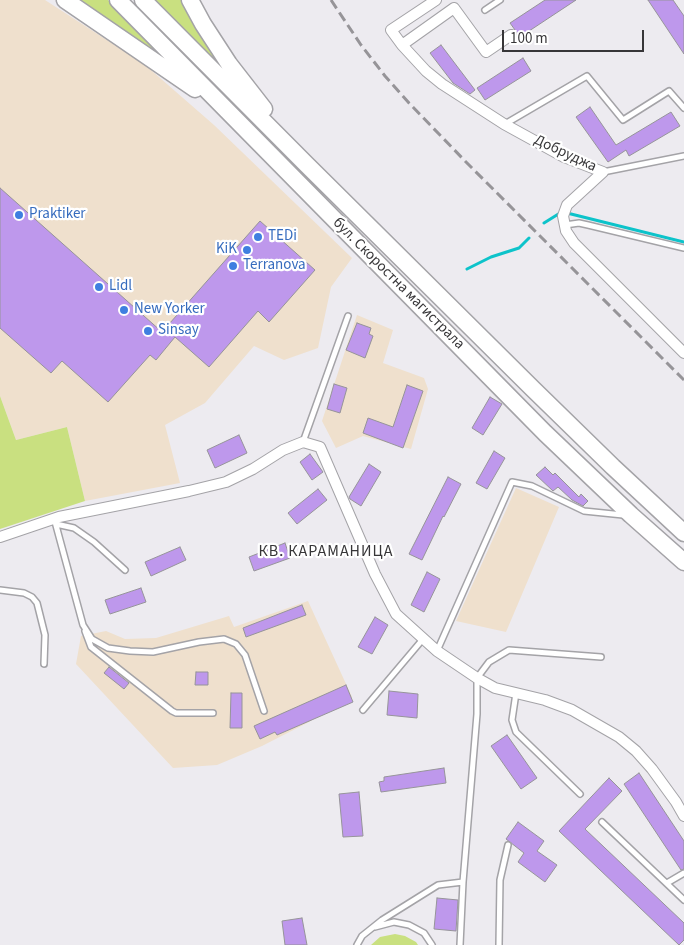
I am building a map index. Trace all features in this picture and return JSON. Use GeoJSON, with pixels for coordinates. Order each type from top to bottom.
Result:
{"type":"FeatureCollection","features":[{"type":"Feature","properties":{"kind":"highway"},"geometry":{"type":"LineString","coordinates":[[65,0],[228,112]]}},
{"type":"Feature","properties":{"kind":"highway","name":"бул. Скоростна магистрала"},"geometry":{"type":"LineString","coordinates":[[118,0],[545,433],[631,515],[684,562]]}},
{"type":"Feature","properties":{"kind":"highway","name":"бул. Скоростна магистрала"},"geometry":{"type":"LineString","coordinates":[[143,0],[533,389],[684,533]]}},
{"type":"Feature","properties":{"kind":"highway"},"geometry":{"type":"LineString","coordinates":[[190,0],[229,64],[306,164]]}},
{"type":"Feature","properties":{"kind":"street","name":"Добруджа"},"geometry":{"type":"LineString","coordinates":[[436,0],[391,30],[426,72],[504,124],[564,157],[603,172],[567,205],[564,217]]}},
{"type":"Feature","properties":{"kind":"street"},"geometry":{"type":"LineString","coordinates":[[402,45],[454,8],[486,52],[511,36]]}},
{"type":"Feature","properties":{"kind":"street"},"geometry":{"type":"LineString","coordinates":[[564,217],[566,231],[574,243],[684,353]]}},
{"type":"Feature","properties":{"kind":"street"},"geometry":{"type":"LineString","coordinates":[[0,537],[55,521],[226,482],[253,469],[283,450],[303,442],[320,447],[374,574],[396,614],[437,651],[495,688],[545,700],[572,710],[618,737],[636,751],[652,769],[680,804],[684,816]]}},
{"type":"Feature","properties":{"kind":"lane"},"geometry":{"type":"LineString","coordinates":[[485,10],[500,0]]}},
{"type":"Feature","properties":{"kind":"lane"},"geometry":{"type":"LineString","coordinates":[[504,124],[587,76],[623,120],[669,91],[684,108]]}},
{"type":"Feature","properties":{"kind":"lane"},"geometry":{"type":"LineString","coordinates":[[603,172],[684,156]]}},
{"type":"Feature","properties":{"kind":"lane"},"geometry":{"type":"LineString","coordinates":[[564,217],[578,223],[684,248]]}},
{"type":"Feature","properties":{"kind":"lane"},"geometry":{"type":"LineString","coordinates":[[303,442],[348,316]]}},
{"type":"Feature","properties":{"kind":"lane"},"geometry":{"type":"LineString","coordinates":[[437,651],[512,482],[532,486],[584,511],[631,515]]}},
{"type":"Feature","properties":{"kind":"lane"},"geometry":{"type":"LineString","coordinates":[[55,521],[74,528],[94,542],[125,570]]}},
{"type":"Feature","properties":{"kind":"lane"},"geometry":{"type":"LineString","coordinates":[[55,521],[83,625],[91,647],[172,711],[176,713],[212,713]]}},
{"type":"Feature","properties":{"kind":"lane"},"geometry":{"type":"LineString","coordinates":[[0,590],[32,597],[37,604],[45,635],[44,664]]}},
{"type":"Feature","properties":{"kind":"lane"},"geometry":{"type":"LineString","coordinates":[[83,625],[92,639],[108,648],[130,651],[153,652],[199,642],[224,639],[236,644],[245,655],[264,711]]}},
{"type":"Feature","properties":{"kind":"lane"},"geometry":{"type":"LineString","coordinates":[[363,710],[423,639]]}},
{"type":"Feature","properties":{"kind":"lane"},"geometry":{"type":"LineString","coordinates":[[460,945],[463,882],[477,714],[477,678],[489,662],[510,650],[601,656]]}},
{"type":"Feature","properties":{"kind":"lane"},"geometry":{"type":"LineString","coordinates":[[516,693],[512,720],[516,732],[580,794]]}},
{"type":"Feature","properties":{"kind":"lane"},"geometry":{"type":"LineString","coordinates":[[602,822],[684,900]]}},
{"type":"Feature","properties":{"kind":"lane"},"geometry":{"type":"LineString","coordinates":[[499,945],[500,880],[508,845]]}},
{"type":"Feature","properties":{"kind":"lane"},"geometry":{"type":"LineString","coordinates":[[667,883],[684,874]]}},
{"type":"Feature","properties":{"kind":"lane"},"geometry":{"type":"LineString","coordinates":[[357,945],[362,936],[382,920],[438,886],[463,882]]}},
{"type":"Feature","properties":{"kind":"lane"},"geometry":{"type":"LineString","coordinates":[[375,927],[394,922],[409,924],[424,933],[432,945]]}},
{"type":"Feature","properties":{"kind":"shaded area"},"geometry":{"type":"Polygon","coordinates":[[[0,0],[45,0],[144,64],[214,125],[352,258],[331,287],[318,348],[284,360],[254,346],[205,403],[165,425],[180,483],[85,501],[67,427],[16,440],[0,396],[0,0]]]}},
{"type":"Feature","properties":{"kind":"shaded area"},"geometry":{"type":"Polygon","coordinates":[[[357,315],[393,330],[383,363],[424,378],[428,389],[411,449],[363,436],[336,448],[322,421],[357,315]]]}},
{"type":"Feature","properties":{"kind":"shaded area"},"geometry":{"type":"Polygon","coordinates":[[[516,488],[559,507],[506,632],[456,621],[516,488]]]}},
{"type":"Feature","properties":{"kind":"shaded area"},"geometry":{"type":"Polygon","coordinates":[[[308,601],[352,697],[262,746],[217,765],[173,768],[76,664],[81,636],[106,631],[125,639],[156,638],[229,616],[234,627],[308,601]]]}},
{"type":"Feature","properties":{"kind":"green space"},"geometry":{"type":"Polygon","coordinates":[[[80,0],[108,0],[185,77],[80,0]]]}},
{"type":"Feature","properties":{"kind":"green space"},"geometry":{"type":"Polygon","coordinates":[[[152,0],[181,0],[209,49],[231,80],[152,0]]]}},
{"type":"Feature","properties":{"kind":"green space"},"geometry":{"type":"Polygon","coordinates":[[[0,396],[16,440],[67,427],[85,501],[0,529],[0,396]]]}},
{"type":"Feature","properties":{"kind":"green space"},"geometry":{"type":"Polygon","coordinates":[[[395,934],[405,936],[418,945],[371,945],[380,937],[395,934]]]}},
{"type":"Feature","properties":{"kind":"building"},"geometry":{"type":"Polygon","coordinates":[[[545,0],[576,0],[520,37],[510,23],[545,0]]]}},
{"type":"Feature","properties":{"kind":"building"},"geometry":{"type":"Polygon","coordinates":[[[648,0],[673,0],[684,16],[684,54],[648,0]]]}},
{"type":"Feature","properties":{"kind":"building"},"geometry":{"type":"Polygon","coordinates":[[[441,45],[475,90],[470,94],[453,83],[430,53],[441,45]]]}},
{"type":"Feature","properties":{"kind":"building"},"geometry":{"type":"Polygon","coordinates":[[[523,58],[531,71],[485,100],[477,88],[523,58]]]}},
{"type":"Feature","properties":{"kind":"building"},"geometry":{"type":"Polygon","coordinates":[[[590,107],[616,145],[671,112],[680,126],[629,156],[626,150],[608,162],[576,117],[590,107]]]}},
{"type":"Feature","properties":{"kind":"building"},"geometry":{"type":"Polygon","coordinates":[[[0,188],[162,332],[260,221],[315,270],[269,322],[258,311],[209,367],[175,337],[156,360],[150,355],[108,402],[62,361],[51,373],[0,328],[0,188]]]}},
{"type":"Feature","properties":{"kind":"building"},"geometry":{"type":"Polygon","coordinates":[[[357,323],[371,328],[369,334],[373,336],[365,358],[346,350],[357,323]]]}},
{"type":"Feature","properties":{"kind":"building"},"geometry":{"type":"Polygon","coordinates":[[[334,384],[347,388],[340,413],[327,409],[334,384]]]}},
{"type":"Feature","properties":{"kind":"building"},"geometry":{"type":"Polygon","coordinates":[[[407,385],[423,391],[403,448],[363,433],[368,418],[393,427],[407,385]]]}},
{"type":"Feature","properties":{"kind":"building"},"geometry":{"type":"Polygon","coordinates":[[[490,397],[502,404],[483,435],[472,428],[490,397]]]}},
{"type":"Feature","properties":{"kind":"building"},"geometry":{"type":"Polygon","coordinates":[[[239,435],[247,453],[215,468],[207,450],[239,435]]]}},
{"type":"Feature","properties":{"kind":"building"},"geometry":{"type":"Polygon","coordinates":[[[494,451],[505,458],[487,489],[476,483],[494,451]]]}},
{"type":"Feature","properties":{"kind":"building"},"geometry":{"type":"Polygon","coordinates":[[[310,454],[323,472],[312,480],[300,462],[310,454]]]}},
{"type":"Feature","properties":{"kind":"building"},"geometry":{"type":"Polygon","coordinates":[[[369,464],[381,472],[361,506],[349,497],[369,464]]]}},
{"type":"Feature","properties":{"kind":"building"},"geometry":{"type":"Polygon","coordinates":[[[545,467],[553,475],[555,473],[579,497],[581,494],[588,501],[583,506],[572,500],[558,487],[553,491],[536,475],[545,467]]]}},
{"type":"Feature","properties":{"kind":"building"},"geometry":{"type":"Polygon","coordinates":[[[448,477],[461,484],[422,560],[409,554],[448,477]]]}},
{"type":"Feature","properties":{"kind":"building"},"geometry":{"type":"Polygon","coordinates":[[[318,489],[327,500],[297,524],[288,513],[318,489]]]}},
{"type":"Feature","properties":{"kind":"building"},"geometry":{"type":"Polygon","coordinates":[[[285,543],[290,558],[254,571],[249,557],[285,543]]]}},
{"type":"Feature","properties":{"kind":"building"},"geometry":{"type":"Polygon","coordinates":[[[180,547],[186,560],[151,576],[145,562],[180,547]]]}},
{"type":"Feature","properties":{"kind":"building"},"geometry":{"type":"Polygon","coordinates":[[[427,572],[440,579],[424,612],[411,605],[427,572]]]}},
{"type":"Feature","properties":{"kind":"building"},"geometry":{"type":"Polygon","coordinates":[[[141,588],[146,602],[110,614],[105,600],[141,588]]]}},
{"type":"Feature","properties":{"kind":"building"},"geometry":{"type":"Polygon","coordinates":[[[302,605],[306,615],[246,637],[243,628],[302,605]]]}},
{"type":"Feature","properties":{"kind":"building"},"geometry":{"type":"Polygon","coordinates":[[[375,617],[388,625],[372,654],[358,647],[375,617]]]}},
{"type":"Feature","properties":{"kind":"building"},"geometry":{"type":"Polygon","coordinates":[[[109,667],[129,683],[124,689],[104,673],[109,667]]]}},
{"type":"Feature","properties":{"kind":"building"},"geometry":{"type":"Polygon","coordinates":[[[196,672],[208,672],[208,685],[195,685],[196,672]]]}},
{"type":"Feature","properties":{"kind":"building"},"geometry":{"type":"Polygon","coordinates":[[[346,685],[353,702],[277,735],[275,732],[260,739],[254,726],[346,685]]]}},
{"type":"Feature","properties":{"kind":"building"},"geometry":{"type":"Polygon","coordinates":[[[389,691],[418,694],[417,718],[387,715],[389,691]]]}},
{"type":"Feature","properties":{"kind":"building"},"geometry":{"type":"Polygon","coordinates":[[[231,693],[242,693],[242,728],[230,728],[231,693]]]}},
{"type":"Feature","properties":{"kind":"building"},"geometry":{"type":"Polygon","coordinates":[[[507,735],[537,778],[521,789],[491,746],[507,735]]]}},
{"type":"Feature","properties":{"kind":"building"},"geometry":{"type":"Polygon","coordinates":[[[444,768],[446,783],[381,792],[379,782],[384,781],[384,777],[444,768]]]}},
{"type":"Feature","properties":{"kind":"building"},"geometry":{"type":"Polygon","coordinates":[[[639,773],[684,841],[684,869],[681,870],[624,784],[639,773]]]}},
{"type":"Feature","properties":{"kind":"building"},"geometry":{"type":"Polygon","coordinates":[[[609,778],[622,791],[585,829],[684,923],[684,940],[679,945],[559,831],[609,778]]]}},
{"type":"Feature","properties":{"kind":"building"},"geometry":{"type":"Polygon","coordinates":[[[359,792],[363,836],[343,837],[339,794],[359,792]]]}},
{"type":"Feature","properties":{"kind":"building"},"geometry":{"type":"Polygon","coordinates":[[[518,822],[544,841],[537,851],[557,865],[545,882],[518,862],[524,853],[506,839],[518,822]]]}},
{"type":"Feature","properties":{"kind":"building"},"geometry":{"type":"Polygon","coordinates":[[[437,898],[458,900],[456,931],[434,929],[437,898]]]}},
{"type":"Feature","properties":{"kind":"building"},"geometry":{"type":"Polygon","coordinates":[[[302,918],[307,945],[285,945],[282,921],[302,918]]]}},
{"type":"Feature","properties":{"kind":"waterway"},"geometry":{"type":"LineString","coordinates":[[544,223],[560,213]]}},
{"type":"Feature","properties":{"kind":"waterway"},"geometry":{"type":"LineString","coordinates":[[567,213],[684,242]]}},
{"type":"Feature","properties":{"kind":"waterway"},"geometry":{"type":"LineString","coordinates":[[467,269],[491,257],[519,248],[529,238]]}},
{"type":"Feature","properties":{"kind":"railway"},"geometry":{"type":"LineString","coordinates":[[331,0],[361,45],[409,103],[684,380]]}},
{"type":"Feature","properties":{"kind":"place","name":"Praktiker"},"geometry":{"type":"Point","coordinates":[19,215]}},
{"type":"Feature","properties":{"kind":"place","name":"TEDi"},"geometry":{"type":"Point","coordinates":[258,237]}},
{"type":"Feature","properties":{"kind":"place","name":"KiK"},"geometry":{"type":"Point","coordinates":[247,250]}},
{"type":"Feature","properties":{"kind":"place","name":"Terranova"},"geometry":{"type":"Point","coordinates":[233,266]}},
{"type":"Feature","properties":{"kind":"place","name":"Lidl"},"geometry":{"type":"Point","coordinates":[99,287]}},
{"type":"Feature","properties":{"kind":"place","name":"New Yorker"},"geometry":{"type":"Point","coordinates":[124,310]}},
{"type":"Feature","properties":{"kind":"place","name":"Sinsay"},"geometry":{"type":"Point","coordinates":[148,331]}},
{"type":"Feature","properties":{"kind":"district","name":"КВ. КАРАМАНИЦА"},"geometry":{"type":"Point","coordinates":[326,552]}}]}
